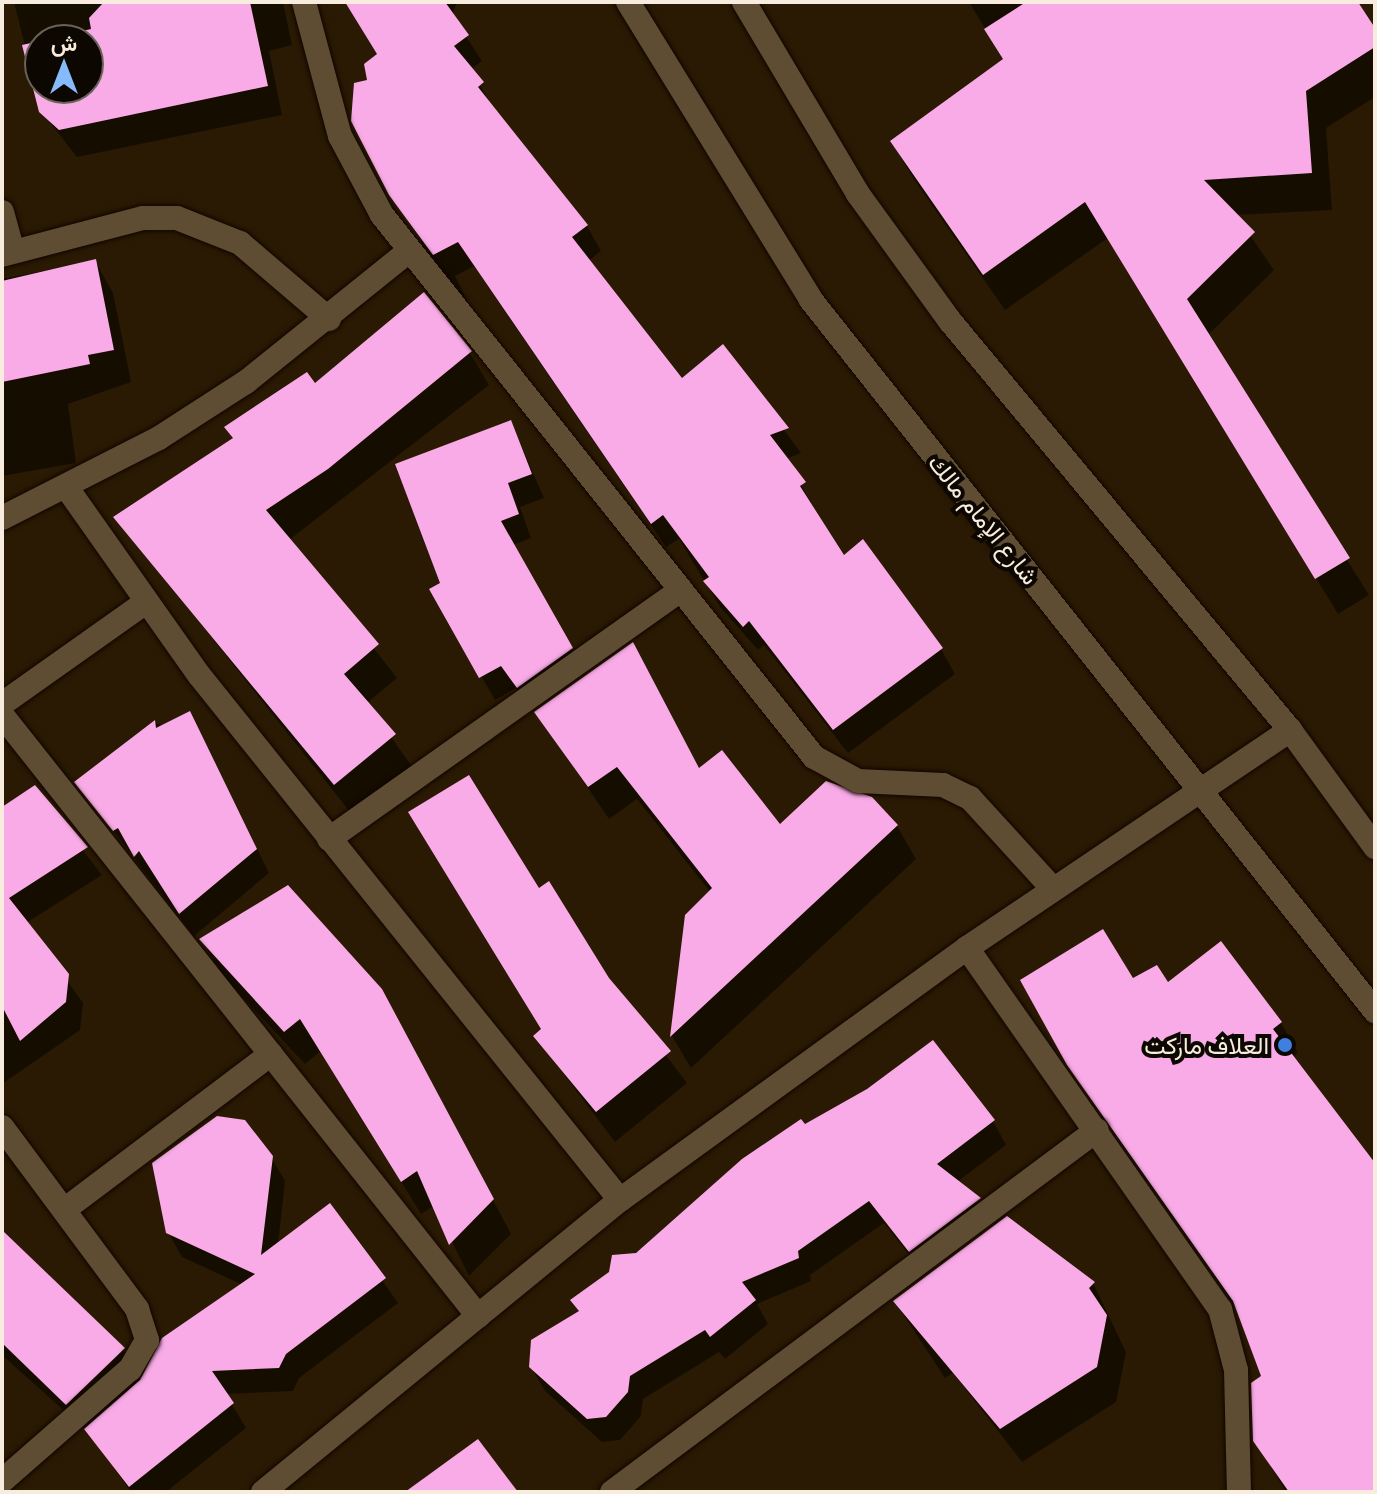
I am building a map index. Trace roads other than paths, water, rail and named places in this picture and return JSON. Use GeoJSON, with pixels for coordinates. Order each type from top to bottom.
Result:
{"type":"FeatureCollection","features":[{"type":"Feature","properties":{"kind":"street"},"geometry":{"type":"LineString","coordinates":[[304,2],[340,136],[409,251],[814,757],[858,781],[943,785],[970,798],[1053,889]]}},
{"type":"Feature","properties":{"kind":"street","name":"شارع الإمام مالك"},"geometry":{"type":"LineString","coordinates":[[628,2],[811,300],[1375,1011]]}},
{"type":"Feature","properties":{"kind":"street"},"geometry":{"type":"LineString","coordinates":[[744,2],[858,194],[950,321],[1290,730],[1375,847]]}},
{"type":"Feature","properties":{"kind":"street"},"geometry":{"type":"LineString","coordinates":[[2,212],[8,254],[143,218],[177,218],[240,243],[329,319]]}},
{"type":"Feature","properties":{"kind":"street"},"geometry":{"type":"LineString","coordinates":[[2,518],[67,488],[171,430],[329,319],[409,251]]}},
{"type":"Feature","properties":{"kind":"street"},"geometry":{"type":"LineString","coordinates":[[67,488],[146,602],[329,839],[620,1200]]}},
{"type":"Feature","properties":{"kind":"street"},"geometry":{"type":"LineString","coordinates":[[329,839],[681,590]]}},
{"type":"Feature","properties":{"kind":"street"},"geometry":{"type":"LineString","coordinates":[[2,704],[146,602]]}},
{"type":"Feature","properties":{"kind":"street"},"geometry":{"type":"LineString","coordinates":[[2,715],[478,1316]]}},
{"type":"Feature","properties":{"kind":"street"},"geometry":{"type":"LineString","coordinates":[[263,1492],[620,1200],[967,948],[1204,792],[1290,730]]}},
{"type":"Feature","properties":{"kind":"street"},"geometry":{"type":"LineString","coordinates":[[967,948],[1220,1309],[1236,1370],[1239,1492]]}},
{"type":"Feature","properties":{"kind":"street"},"geometry":{"type":"LineString","coordinates":[[64,1210],[271,1054]]}},
{"type":"Feature","properties":{"kind":"street"},"geometry":{"type":"LineString","coordinates":[[2,1127],[137,1309],[147,1340],[130,1369],[2,1484],[7,1492]]}},
{"type":"Feature","properties":{"kind":"street"},"geometry":{"type":"LineString","coordinates":[[612,1492],[1097,1130]]}},
{"type":"Feature","properties":{"kind":"place","name":"العلاف ماركت"},"geometry":{"type":"Point","coordinates":[1285,1045]}}]}
